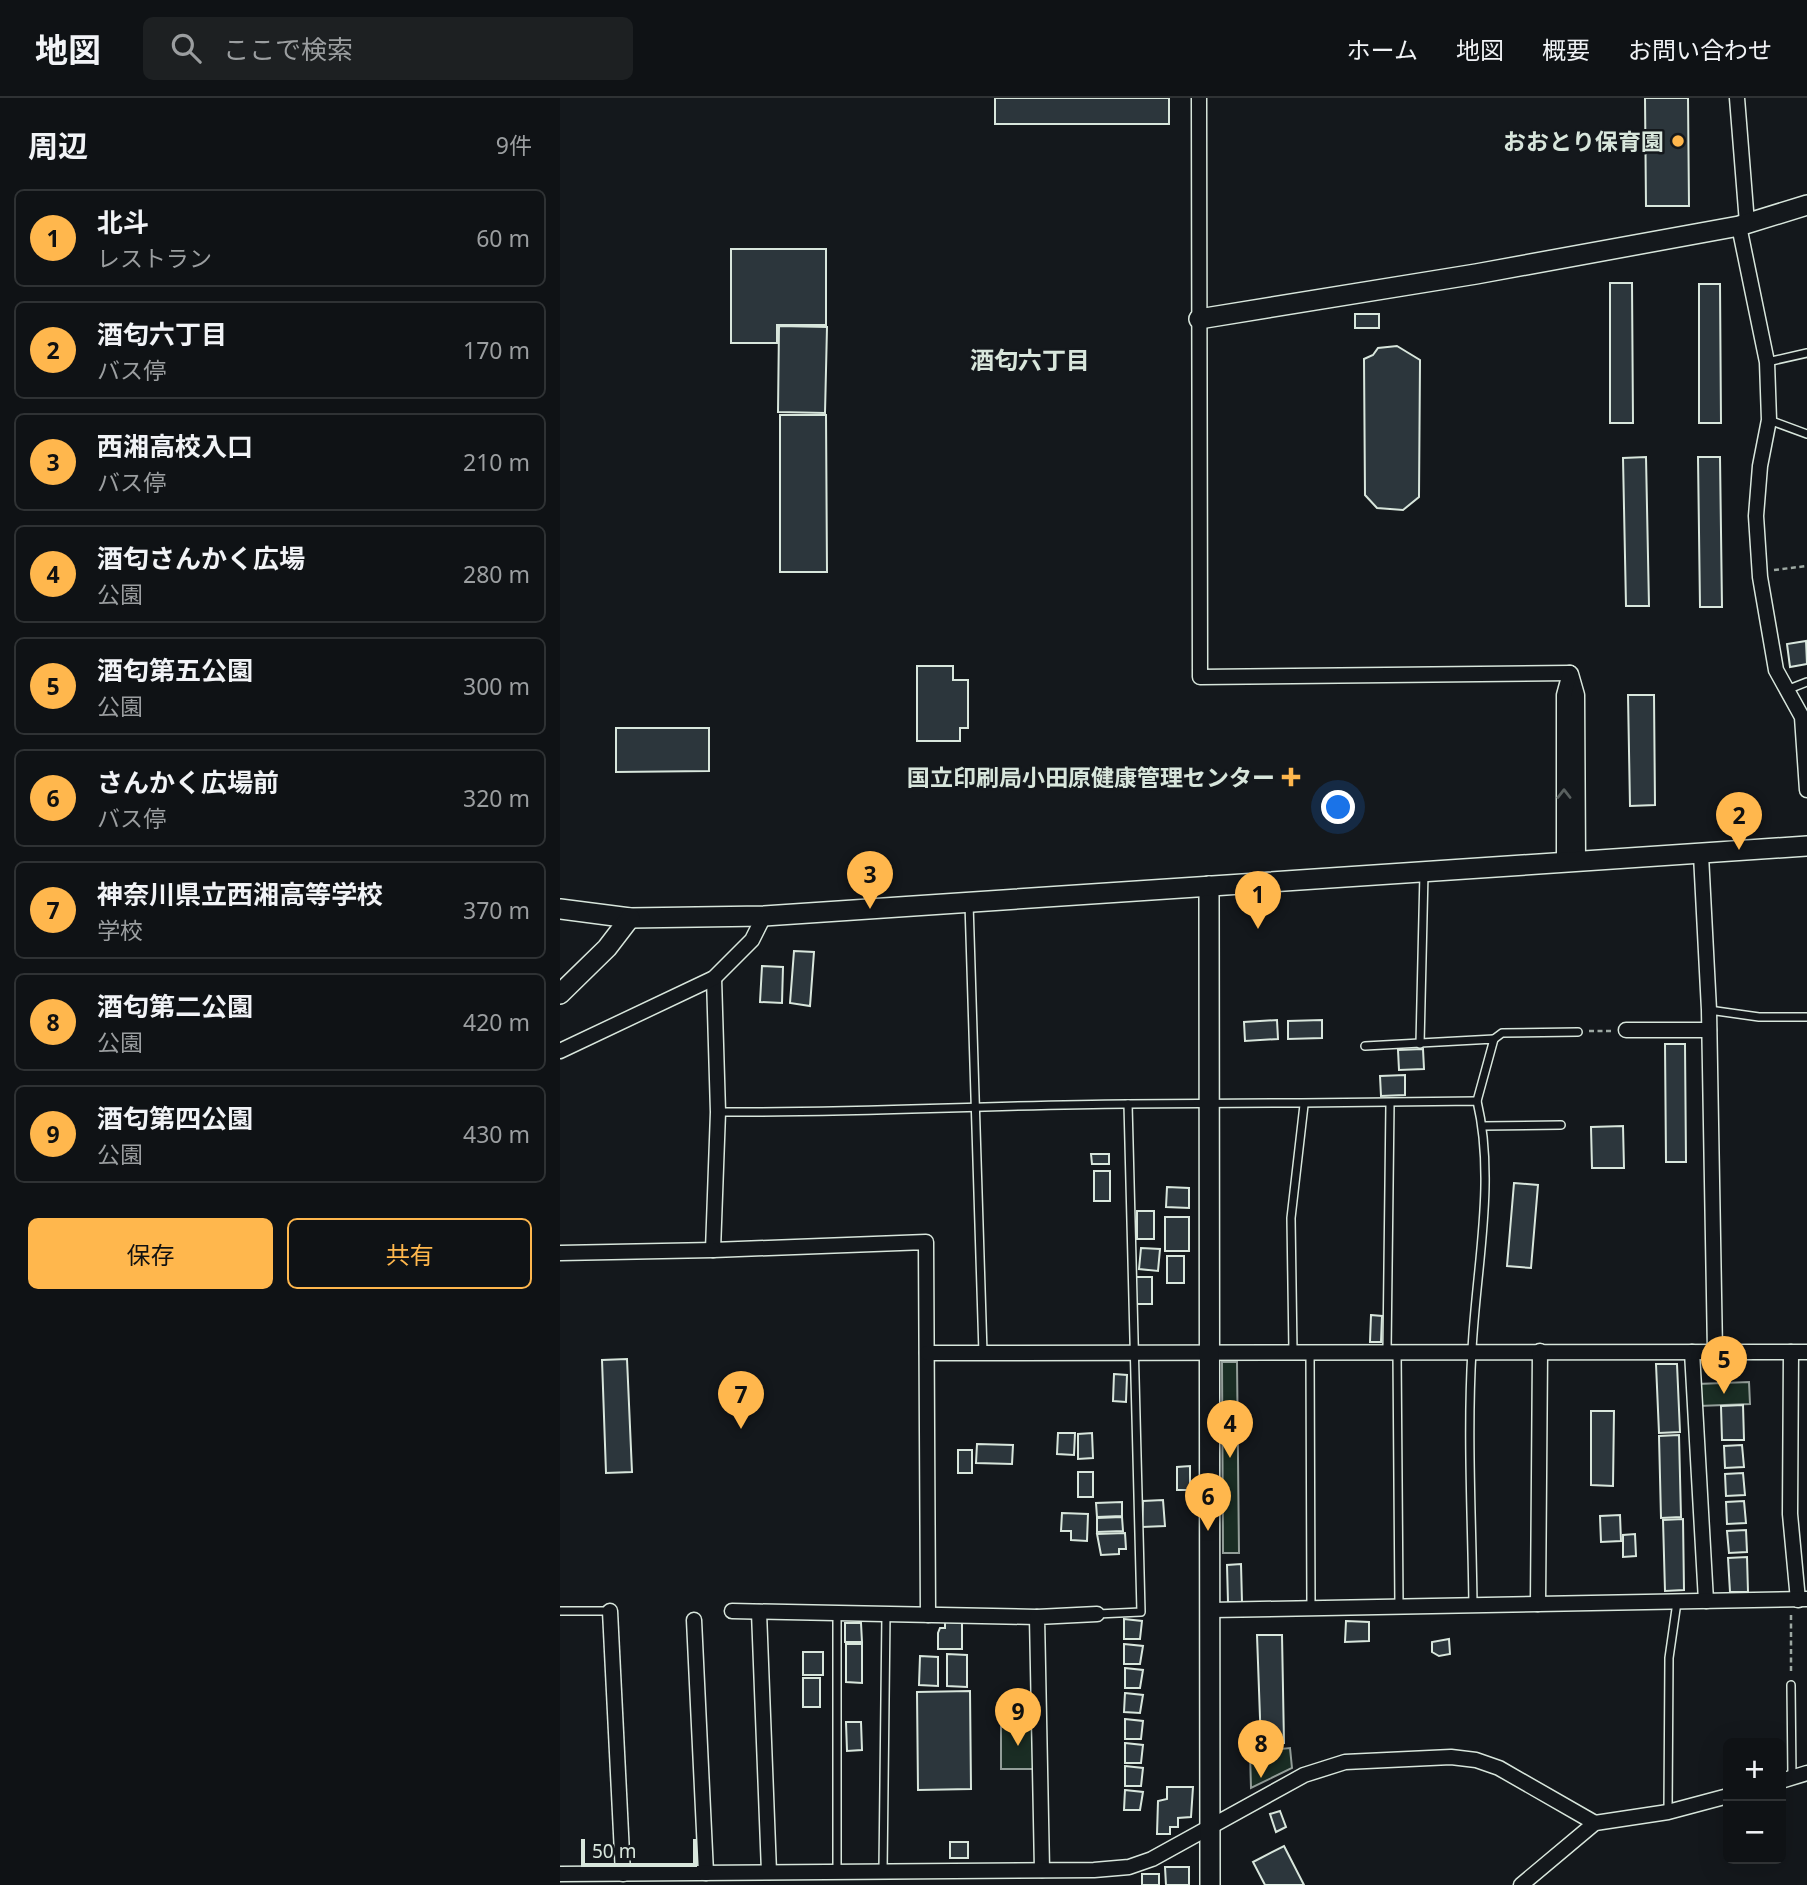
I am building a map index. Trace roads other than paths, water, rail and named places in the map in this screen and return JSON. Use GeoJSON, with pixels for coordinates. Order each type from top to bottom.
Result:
{"type":"FeatureCollection","features":[{"type":"Feature","properties":{"kind":"street"},"geometry":{"type":"LineString","coordinates":[[1199,98],[1200,677],[1570,673],[1577,695],[1571,862]]}},
{"type":"Feature","properties":{"kind":"street"},"geometry":{"type":"LineString","coordinates":[[1737,98],[1743,225],[1767,362],[1769,420],[1760,466],[1756,516],[1760,572],[1776,670],[1789,689],[1802,717],[1807,790]]}},
{"type":"Feature","properties":{"kind":"street"},"geometry":{"type":"LineString","coordinates":[[1199,319],[1476,274],[1743,225],[1807,205]]}},
{"type":"Feature","properties":{"kind":"street"},"geometry":{"type":"LineString","coordinates":[[560,909],[629,918],[764,916],[1807,846]]}},
{"type":"Feature","properties":{"kind":"street"},"geometry":{"type":"LineString","coordinates":[[1701,855],[1709,1010],[1715,1352]]}},
{"type":"Feature","properties":{"kind":"street"},"geometry":{"type":"LineString","coordinates":[[1209,886],[1210,1885]]}},
{"type":"Feature","properties":{"kind":"street"},"geometry":{"type":"LineString","coordinates":[[560,1051],[714,978],[752,940],[764,916]]}},
{"type":"Feature","properties":{"kind":"street"},"geometry":{"type":"LineString","coordinates":[[560,994],[607,948],[629,918]]}},
{"type":"Feature","properties":{"kind":"street"},"geometry":{"type":"LineString","coordinates":[[713,1250],[718,1112],[714,978]]}},
{"type":"Feature","properties":{"kind":"street"},"geometry":{"type":"LineString","coordinates":[[1626,1030],[1709,1030]]}},
{"type":"Feature","properties":{"kind":"street"},"geometry":{"type":"LineString","coordinates":[[560,1253],[926,1242],[928,1615]]}},
{"type":"Feature","properties":{"kind":"street"},"geometry":{"type":"LineString","coordinates":[[1538,1604],[1540,1351]]}},
{"type":"Feature","properties":{"kind":"street"},"geometry":{"type":"LineString","coordinates":[[1692,1352],[1706,1601]]}},
{"type":"Feature","properties":{"kind":"street"},"geometry":{"type":"LineString","coordinates":[[1210,1610],[1799,1600],[1790,1514],[1791,1352]]}},
{"type":"Feature","properties":{"kind":"street"},"geometry":{"type":"LineString","coordinates":[[927,1353],[1807,1352]]}},
{"type":"Feature","properties":{"kind":"street"},"geometry":{"type":"LineString","coordinates":[[610,1611],[623,1874]]}},
{"type":"Feature","properties":{"kind":"street"},"geometry":{"type":"LineString","coordinates":[[732,1611],[1037,1617],[1097,1614]]}},
{"type":"Feature","properties":{"kind":"street"},"geometry":{"type":"LineString","coordinates":[[760,1612],[769,1872]]}},
{"type":"Feature","properties":{"kind":"street"},"geometry":{"type":"LineString","coordinates":[[1037,1617],[1042,1870]]}},
{"type":"Feature","properties":{"kind":"street"},"geometry":{"type":"LineString","coordinates":[[694,1620],[706,1873]]}},
{"type":"Feature","properties":{"kind":"street"},"geometry":{"type":"LineString","coordinates":[[560,1874],[623,1874],[663,1879],[706,1873],[883,1871],[960,1878],[1042,1870],[1057,1877],[1129,1867],[1152,1859],[1210,1829],[1304,1774],[1334,1765],[1451,1756],[1476,1760],[1499,1768],[1595,1823]]}},
{"type":"Feature","properties":{"kind":"street"},"geometry":{"type":"LineString","coordinates":[[1786,1779],[1807,1773]]}},
{"type":"Feature","properties":{"kind":"street"},"geometry":{"type":"LineString","coordinates":[[1521,1885],[1595,1823],[1668,1812],[1723,1797]]}},
{"type":"Feature","properties":{"kind":"lane"},"geometry":{"type":"LineString","coordinates":[[1767,362],[1807,353]]}},
{"type":"Feature","properties":{"kind":"lane"},"geometry":{"type":"LineString","coordinates":[[1769,420],[1807,434]]}},
{"type":"Feature","properties":{"kind":"lane"},"geometry":{"type":"LineString","coordinates":[[1789,689],[1807,682]]}},
{"type":"Feature","properties":{"kind":"lane"},"geometry":{"type":"LineString","coordinates":[[1420,1044],[1423,872]]}},
{"type":"Feature","properties":{"kind":"lane"},"geometry":{"type":"LineString","coordinates":[[969,902],[983,1353]]}},
{"type":"Feature","properties":{"kind":"lane"},"geometry":{"type":"LineString","coordinates":[[1709,1010],[1759,1017],[1807,1017]]}},
{"type":"Feature","properties":{"kind":"lane"},"geometry":{"type":"LineString","coordinates":[[1365,1046],[1493,1039],[1502,1033],[1578,1032]]}},
{"type":"Feature","properties":{"kind":"lane"},"geometry":{"type":"LineString","coordinates":[[1473,1605],[1472,1351],[1485,1178],[1483,1126],[1477,1101],[1493,1039]]}},
{"type":"Feature","properties":{"kind":"lane"},"geometry":{"type":"LineString","coordinates":[[718,1112],[863,1113],[1128,1104],[1209,1106],[1477,1101]]}},
{"type":"Feature","properties":{"kind":"lane"},"geometry":{"type":"LineString","coordinates":[[1391,1103],[1392,1351],[1399,1606]]}},
{"type":"Feature","properties":{"kind":"lane"},"geometry":{"type":"LineString","coordinates":[[1097,1614],[1141,1612],[1128,1104]]}},
{"type":"Feature","properties":{"kind":"lane"},"geometry":{"type":"LineString","coordinates":[[1293,1351],[1291,1218],[1304,1105]]}},
{"type":"Feature","properties":{"kind":"lane"},"geometry":{"type":"LineString","coordinates":[[1483,1126],[1561,1125]]}},
{"type":"Feature","properties":{"kind":"lane"},"geometry":{"type":"LineString","coordinates":[[1310,1351],[1311,1608]]}},
{"type":"Feature","properties":{"kind":"lane"},"geometry":{"type":"LineString","coordinates":[[1668,1812],[1669,1658],[1677,1602]]}},
{"type":"Feature","properties":{"kind":"lane"},"geometry":{"type":"LineString","coordinates":[[560,1611],[610,1611]]}},
{"type":"Feature","properties":{"kind":"lane"},"geometry":{"type":"LineString","coordinates":[[837,1613],[837,1871]]}},
{"type":"Feature","properties":{"kind":"lane"},"geometry":{"type":"LineString","coordinates":[[883,1871],[886,1614]]}},
{"type":"Feature","properties":{"kind":"lane"},"geometry":{"type":"LineString","coordinates":[[1786,1779],[1791,1685]]}},
{"type":"Feature","properties":{"kind":"place","name":"おおとり保育園"},"geometry":{"type":"Point","coordinates":[1678,141]}},
{"type":"Feature","properties":{"kind":"place","name":"国立印刷局小田原健康管理センター"},"geometry":{"type":"Point","coordinates":[1291,777]}},
{"type":"Feature","properties":{"kind":"place","name":"酒匂六丁目"},"geometry":{"type":"Point","coordinates":[1739,850]}},
{"type":"Feature","properties":{"kind":"place","name":"西湘高校入口"},"geometry":{"type":"Point","coordinates":[870,909]}},
{"type":"Feature","properties":{"kind":"place","name":"北斗"},"geometry":{"type":"Point","coordinates":[1258,929]}},
{"type":"Feature","properties":{"kind":"place","name":"酒匂第五公園"},"geometry":{"type":"Point","coordinates":[1724,1394]}},
{"type":"Feature","properties":{"kind":"place","name":"神奈川県立西湘高等学校"},"geometry":{"type":"Point","coordinates":[741,1429]}},
{"type":"Feature","properties":{"kind":"place","name":"酒匂さんかく広場"},"geometry":{"type":"Point","coordinates":[1230,1458]}},
{"type":"Feature","properties":{"kind":"place","name":"さんかく広場前"},"geometry":{"type":"Point","coordinates":[1208,1531]}},
{"type":"Feature","properties":{"kind":"place","name":"酒匂第四公園"},"geometry":{"type":"Point","coordinates":[1018,1746]}},
{"type":"Feature","properties":{"kind":"place","name":"酒匂第二公園"},"geometry":{"type":"Point","coordinates":[1261,1778]}},
{"type":"Feature","properties":{"kind":"district","name":"酒匂六丁目"},"geometry":{"type":"Point","coordinates":[1030,359]}}]}
